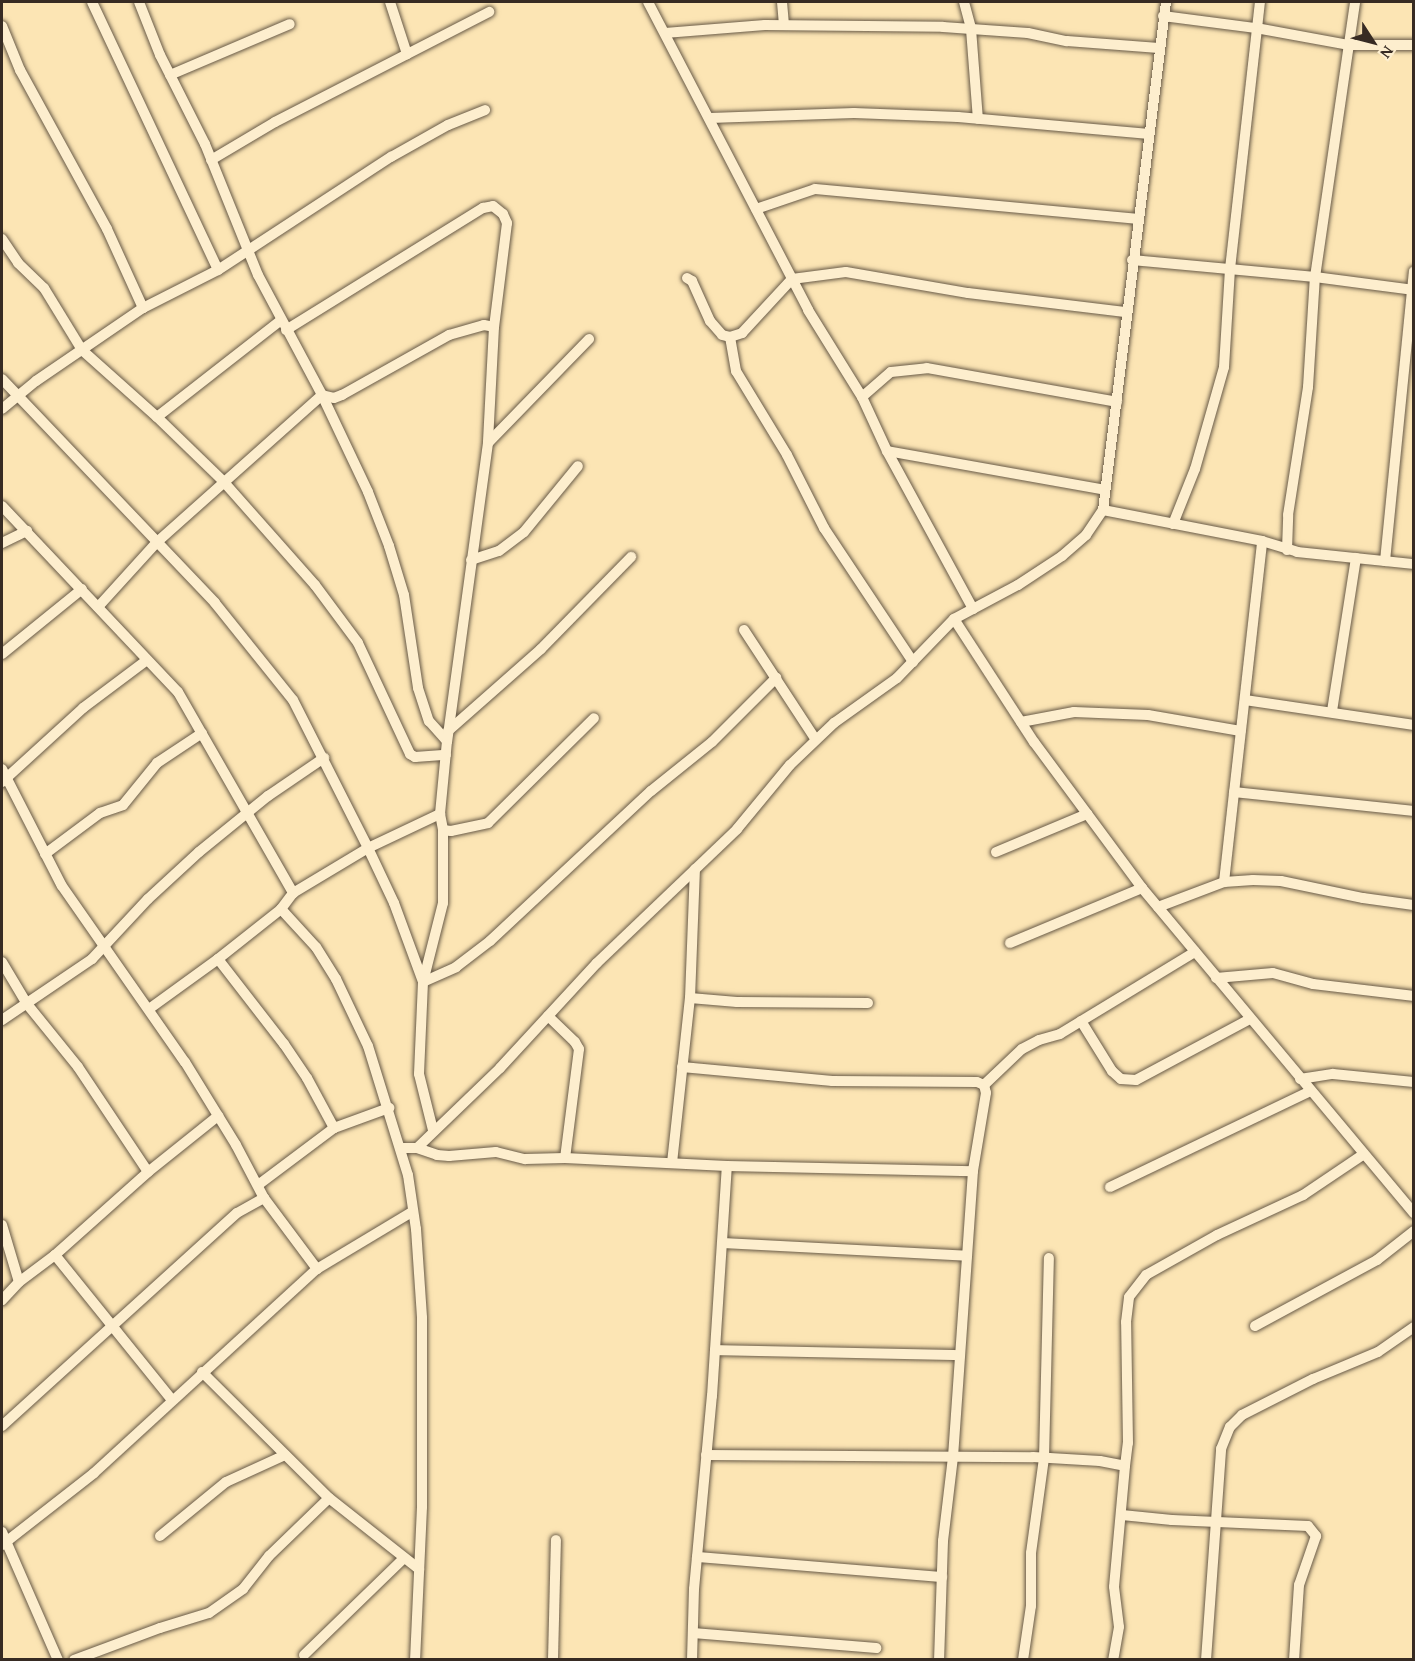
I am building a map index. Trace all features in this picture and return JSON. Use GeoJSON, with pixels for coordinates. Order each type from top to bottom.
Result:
{"type":"FeatureCollection","features":[{"type":"Feature","properties":{"kind":"street"},"geometry":{"type":"LineString","coordinates":[[92,2],[218,270]]}},
{"type":"Feature","properties":{"kind":"street"},"geometry":{"type":"LineString","coordinates":[[139,2],[170,75],[211,160],[248,250],[284,325],[322,395],[368,492],[389,546],[405,601],[418,688],[429,722],[448,736]]}},
{"type":"Feature","properties":{"kind":"street"},"geometry":{"type":"LineString","coordinates":[[390,2],[407,54]]}},
{"type":"Feature","properties":{"kind":"street"},"geometry":{"type":"LineString","coordinates":[[648,2],[808,310],[862,397],[887,451],[973,609]]}},
{"type":"Feature","properties":{"kind":"street"},"geometry":{"type":"LineString","coordinates":[[782,2],[784,25]]}},
{"type":"Feature","properties":{"kind":"street"},"geometry":{"type":"LineString","coordinates":[[964,2],[971,29],[978,119]]}},
{"type":"Feature","properties":{"kind":"street"},"geometry":{"type":"LineString","coordinates":[[417,1148],[433,1130],[500,1068],[597,963],[737,829],[790,765],[834,723],[897,678],[954,619],[1018,585],[1062,556],[1086,535],[1102,510],[1117,402],[1125,312],[1166,2]]}},
{"type":"Feature","properties":{"kind":"street"},"geometry":{"type":"LineString","coordinates":[[1173,524],[1195,469],[1224,367],[1230,269],[1260,2]]}},
{"type":"Feature","properties":{"kind":"street"},"geometry":{"type":"LineString","coordinates":[[1287,550],[1290,503],[1308,387],[1315,277],[1355,2]]}},
{"type":"Feature","properties":{"kind":"street"},"geometry":{"type":"LineString","coordinates":[[211,160],[275,122],[489,12]]}},
{"type":"Feature","properties":{"kind":"street"},"geometry":{"type":"LineString","coordinates":[[1163,16],[1256,28],[1349,45],[1413,45]]}},
{"type":"Feature","properties":{"kind":"street"},"geometry":{"type":"LineString","coordinates":[[170,75],[290,24]]}},
{"type":"Feature","properties":{"kind":"street"},"geometry":{"type":"LineString","coordinates":[[665,33],[784,25],[971,29],[1028,33],[1066,41],[1159,48]]}},
{"type":"Feature","properties":{"kind":"street"},"geometry":{"type":"LineString","coordinates":[[2,26],[21,69],[107,228],[143,308]]}},
{"type":"Feature","properties":{"kind":"street"},"geometry":{"type":"LineString","coordinates":[[2,409],[16,396],[143,308],[218,270],[383,162],[448,125],[485,110]]}},
{"type":"Feature","properties":{"kind":"street"},"geometry":{"type":"LineString","coordinates":[[710,118],[854,113],[978,119],[1149,134]]}},
{"type":"Feature","properties":{"kind":"street"},"geometry":{"type":"LineString","coordinates":[[756,209],[815,189],[1137,219]]}},
{"type":"Feature","properties":{"kind":"street"},"geometry":{"type":"LineString","coordinates":[[158,417],[284,325],[483,208],[493,206],[503,214],[507,223],[494,327],[488,443],[448,736],[440,814],[443,830],[443,903],[423,982],[419,1074],[433,1130]]}},
{"type":"Feature","properties":{"kind":"street"},"geometry":{"type":"LineString","coordinates":[[2,239],[18,263],[44,288],[82,350],[158,417],[223,481],[315,585],[358,643],[410,754],[415,757],[446,755]]}},
{"type":"Feature","properties":{"kind":"street"},"geometry":{"type":"LineString","coordinates":[[1132,260],[1315,277],[1412,290]]}},
{"type":"Feature","properties":{"kind":"street"},"geometry":{"type":"LineString","coordinates":[[1385,561],[1413,271]]}},
{"type":"Feature","properties":{"kind":"street"},"geometry":{"type":"LineString","coordinates":[[687,278],[692,281],[710,321],[722,335],[730,337],[742,333],[792,279],[846,272],[968,293],[1125,312]]}},
{"type":"Feature","properties":{"kind":"street"},"geometry":{"type":"LineString","coordinates":[[322,395],[334,398],[342,395],[449,336],[484,325],[494,327]]}},
{"type":"Feature","properties":{"kind":"street"},"geometry":{"type":"LineString","coordinates":[[730,337],[736,371],[787,456],[824,528],[913,662]]}},
{"type":"Feature","properties":{"kind":"street"},"geometry":{"type":"LineString","coordinates":[[488,443],[588,339]]}},
{"type":"Feature","properties":{"kind":"street"},"geometry":{"type":"LineString","coordinates":[[862,397],[891,372],[927,368],[1117,402]]}},
{"type":"Feature","properties":{"kind":"street"},"geometry":{"type":"LineString","coordinates":[[2,379],[214,603],[293,700],[324,758],[394,903],[404,937],[423,982]]}},
{"type":"Feature","properties":{"kind":"street"},"geometry":{"type":"LineString","coordinates":[[98,607],[156,543],[322,395]]}},
{"type":"Feature","properties":{"kind":"street"},"geometry":{"type":"LineString","coordinates":[[887,451],[1105,490]]}},
{"type":"Feature","properties":{"kind":"street"},"geometry":{"type":"LineString","coordinates":[[471,560],[499,551],[525,532],[578,466]]}},
{"type":"Feature","properties":{"kind":"street"},"geometry":{"type":"LineString","coordinates":[[2,506],[178,692],[293,893]]}},
{"type":"Feature","properties":{"kind":"street"},"geometry":{"type":"LineString","coordinates":[[1102,510],[1262,541],[1287,550],[1413,564]]}},
{"type":"Feature","properties":{"kind":"street"},"geometry":{"type":"LineString","coordinates":[[2,543],[27,531]]}},
{"type":"Feature","properties":{"kind":"street"},"geometry":{"type":"LineString","coordinates":[[1224,882],[1262,541]]}},
{"type":"Feature","properties":{"kind":"street"},"geometry":{"type":"LineString","coordinates":[[448,736],[541,650],[631,557]]}},
{"type":"Feature","properties":{"kind":"street"},"geometry":{"type":"LineString","coordinates":[[1332,711],[1356,558]]}},
{"type":"Feature","properties":{"kind":"street"},"geometry":{"type":"LineString","coordinates":[[2,654],[82,590]]}},
{"type":"Feature","properties":{"kind":"street"},"geometry":{"type":"LineString","coordinates":[[954,619],[1021,722],[1142,888],[1413,1213]]}},
{"type":"Feature","properties":{"kind":"street"},"geometry":{"type":"LineString","coordinates":[[744,630],[816,740]]}},
{"type":"Feature","properties":{"kind":"street"},"geometry":{"type":"LineString","coordinates":[[4,781],[83,708],[147,660]]}},
{"type":"Feature","properties":{"kind":"street"},"geometry":{"type":"LineString","coordinates":[[423,982],[456,967],[490,941],[651,792],[712,742],[776,678]]}},
{"type":"Feature","properties":{"kind":"street"},"geometry":{"type":"LineString","coordinates":[[1245,700],[1413,724]]}},
{"type":"Feature","properties":{"kind":"street"},"geometry":{"type":"LineString","coordinates":[[1021,722],[1074,712],[1148,715],[1241,731]]}},
{"type":"Feature","properties":{"kind":"street"},"geometry":{"type":"LineString","coordinates":[[443,830],[451,831],[488,823],[594,718]]}},
{"type":"Feature","properties":{"kind":"street"},"geometry":{"type":"LineString","coordinates":[[45,854],[100,813],[123,805],[157,763],[202,733]]}},
{"type":"Feature","properties":{"kind":"street"},"geometry":{"type":"LineString","coordinates":[[2,1020],[79,969],[148,899],[248,812],[324,758]]}},
{"type":"Feature","properties":{"kind":"street"},"geometry":{"type":"LineString","coordinates":[[2,769],[4,781],[62,886],[149,1009],[218,1116],[264,1198],[318,1269]]}},
{"type":"Feature","properties":{"kind":"street"},"geometry":{"type":"LineString","coordinates":[[1234,792],[1413,811]]}},
{"type":"Feature","properties":{"kind":"street"},"geometry":{"type":"LineString","coordinates":[[149,1009],[218,959],[281,909],[293,893],[368,848],[440,814]]}},
{"type":"Feature","properties":{"kind":"street"},"geometry":{"type":"LineString","coordinates":[[996,852],[1087,814]]}},
{"type":"Feature","properties":{"kind":"street"},"geometry":{"type":"LineString","coordinates":[[672,1163],[690,998],[695,869]]}},
{"type":"Feature","properties":{"kind":"street"},"geometry":{"type":"LineString","coordinates":[[1158,907],[1224,882],[1281,881],[1363,898],[1413,905]]}},
{"type":"Feature","properties":{"kind":"street"},"geometry":{"type":"LineString","coordinates":[[1010,943],[1142,888]]}},
{"type":"Feature","properties":{"kind":"street"},"geometry":{"type":"LineString","coordinates":[[281,909],[316,947],[336,979],[368,1046],[402,1148],[416,1229],[422,1318],[419,1569],[415,1659]]}},
{"type":"Feature","properties":{"kind":"street"},"geometry":{"type":"LineString","coordinates":[[984,1086],[1022,1049],[1039,1040],[1060,1034],[1195,952]]}},
{"type":"Feature","properties":{"kind":"street"},"geometry":{"type":"LineString","coordinates":[[218,959],[285,1044],[307,1078],[334,1128]]}},
{"type":"Feature","properties":{"kind":"street"},"geometry":{"type":"LineString","coordinates":[[2,962],[27,1004],[78,1067],[148,1172]]}},
{"type":"Feature","properties":{"kind":"street"},"geometry":{"type":"LineString","coordinates":[[1216,978],[1273,973],[1313,984],[1413,996]]}},
{"type":"Feature","properties":{"kind":"street"},"geometry":{"type":"LineString","coordinates":[[690,998],[737,1002],[868,1003]]}},
{"type":"Feature","properties":{"kind":"street"},"geometry":{"type":"LineString","coordinates":[[548,1016],[575,1042],[579,1049],[565,1158]]}},
{"type":"Feature","properties":{"kind":"street"},"geometry":{"type":"LineString","coordinates":[[1081,1021],[1112,1071],[1121,1079],[1136,1080],[1250,1019]]}},
{"type":"Feature","properties":{"kind":"street"},"geometry":{"type":"LineString","coordinates":[[682,1067],[832,1081],[976,1082],[984,1086],[987,1092],[973,1171],[953,1457],[943,1541],[939,1659]]}},
{"type":"Feature","properties":{"kind":"street"},"geometry":{"type":"LineString","coordinates":[[1300,1079],[1333,1074],[1413,1082]]}},
{"type":"Feature","properties":{"kind":"street"},"geometry":{"type":"LineString","coordinates":[[1110,1187],[1310,1091]]}},
{"type":"Feature","properties":{"kind":"street"},"geometry":{"type":"LineString","coordinates":[[258,1185],[334,1128],[389,1108]]}},
{"type":"Feature","properties":{"kind":"street"},"geometry":{"type":"LineString","coordinates":[[2,1300],[19,1282],[55,1255],[148,1172],[218,1116]]}},
{"type":"Feature","properties":{"kind":"street"},"geometry":{"type":"LineString","coordinates":[[402,1148],[417,1148],[437,1155],[496,1152],[525,1159],[565,1158],[727,1166],[973,1171]]}},
{"type":"Feature","properties":{"kind":"street"},"geometry":{"type":"LineString","coordinates":[[1113,1659],[1119,1627],[1114,1587],[1128,1443],[1126,1322],[1129,1297],[1146,1275],[1217,1235],[1303,1196],[1364,1154]]}},
{"type":"Feature","properties":{"kind":"street"},"geometry":{"type":"LineString","coordinates":[[692,1659],[697,1557],[715,1350],[727,1166]]}},
{"type":"Feature","properties":{"kind":"street"},"geometry":{"type":"LineString","coordinates":[[2,1426],[237,1213],[264,1198]]}},
{"type":"Feature","properties":{"kind":"street"},"geometry":{"type":"LineString","coordinates":[[58,1659],[4,1540],[94,1473],[202,1372],[318,1269],[412,1212]]}},
{"type":"Feature","properties":{"kind":"street"},"geometry":{"type":"LineString","coordinates":[[2,1225],[19,1282]]}},
{"type":"Feature","properties":{"kind":"street"},"geometry":{"type":"LineString","coordinates":[[1256,1326],[1377,1260],[1413,1231]]}},
{"type":"Feature","properties":{"kind":"street"},"geometry":{"type":"LineString","coordinates":[[723,1243],[967,1256]]}},
{"type":"Feature","properties":{"kind":"street"},"geometry":{"type":"LineString","coordinates":[[55,1255],[172,1400]]}},
{"type":"Feature","properties":{"kind":"street"},"geometry":{"type":"LineString","coordinates":[[1023,1659],[1031,1606],[1031,1553],[1044,1458],[1048,1258]]}},
{"type":"Feature","properties":{"kind":"street"},"geometry":{"type":"LineString","coordinates":[[1206,1659],[1221,1449],[1230,1427],[1242,1415],[1313,1379],[1378,1353],[1413,1327]]}},
{"type":"Feature","properties":{"kind":"street"},"geometry":{"type":"LineString","coordinates":[[715,1350],[960,1355]]}},
{"type":"Feature","properties":{"kind":"street"},"geometry":{"type":"LineString","coordinates":[[202,1372],[329,1498],[419,1569]]}},
{"type":"Feature","properties":{"kind":"street"},"geometry":{"type":"LineString","coordinates":[[160,1536],[226,1482],[285,1455]]}},
{"type":"Feature","properties":{"kind":"street"},"geometry":{"type":"LineString","coordinates":[[706,1455],[1044,1458],[1100,1461],[1125,1466]]}},
{"type":"Feature","properties":{"kind":"street"},"geometry":{"type":"LineString","coordinates":[[74,1659],[209,1613],[243,1589],[268,1556],[329,1498]]}},
{"type":"Feature","properties":{"kind":"street"},"geometry":{"type":"LineString","coordinates":[[1122,1515],[1308,1526],[1316,1536],[1299,1585],[1294,1659]]}},
{"type":"Feature","properties":{"kind":"street"},"geometry":{"type":"LineString","coordinates":[[553,1659],[556,1540]]}},
{"type":"Feature","properties":{"kind":"street"},"geometry":{"type":"LineString","coordinates":[[697,1557],[942,1577]]}},
{"type":"Feature","properties":{"kind":"street"},"geometry":{"type":"LineString","coordinates":[[304,1655],[404,1558]]}},
{"type":"Feature","properties":{"kind":"street"},"geometry":{"type":"LineString","coordinates":[[693,1633],[876,1648]]}}]}
